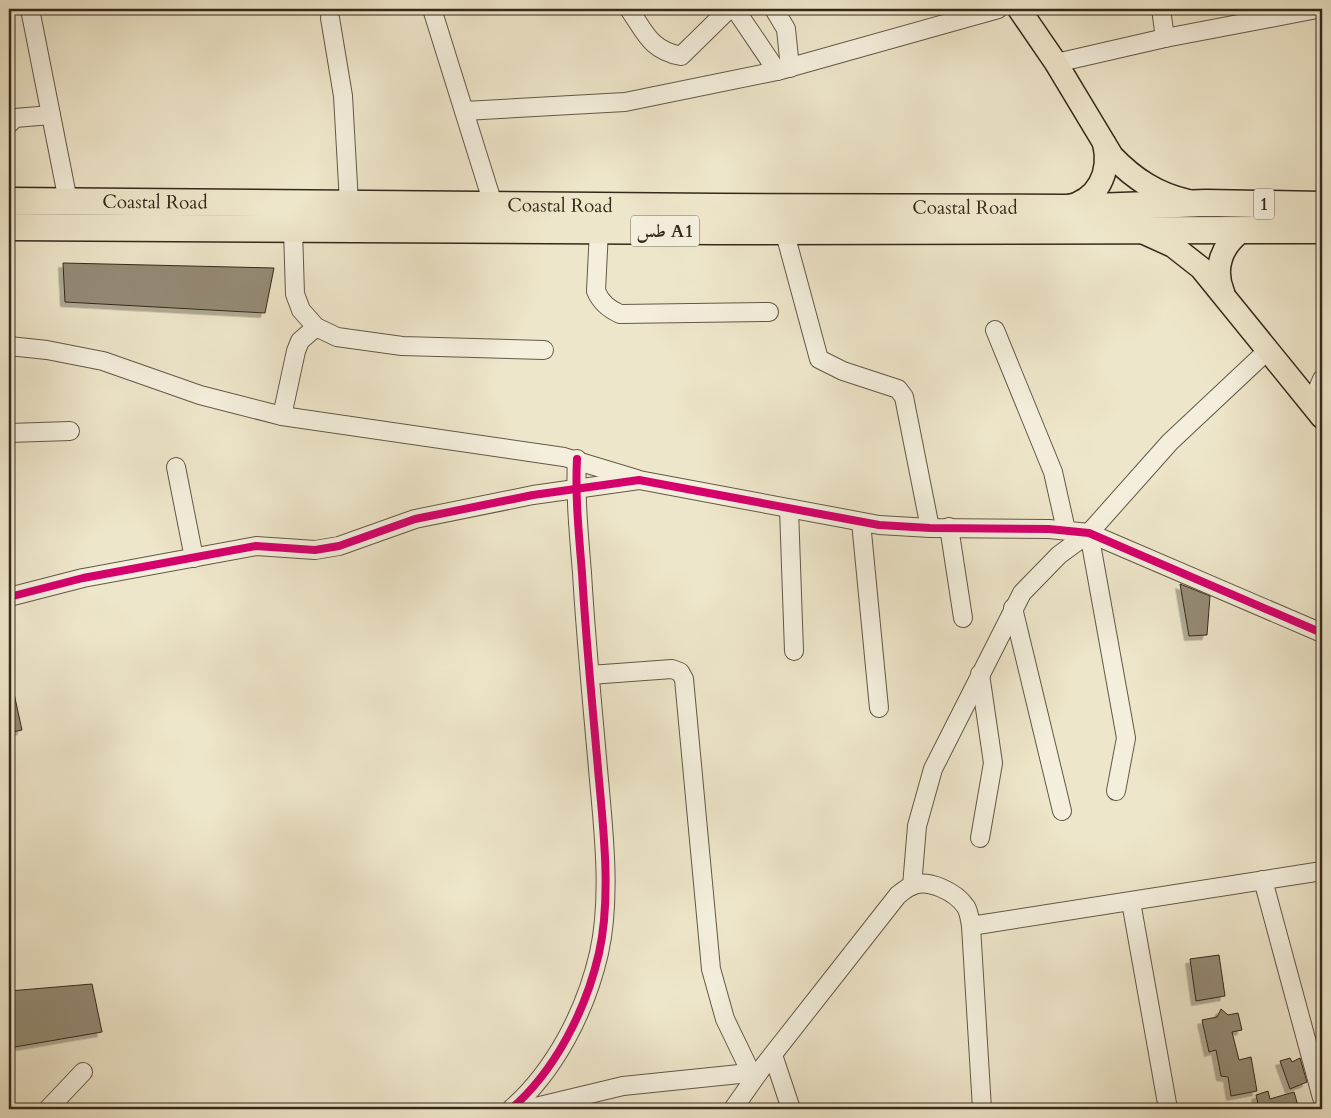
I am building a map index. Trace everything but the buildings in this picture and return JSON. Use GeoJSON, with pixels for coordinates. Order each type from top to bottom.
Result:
{"type":"FeatureCollection","features":[{"type":"Feature","properties":{"kind":"highway","name":"Coastal Road"},"geometry":{"type":"LineString","coordinates":[[9,198],[68,201],[1065,208],[1206,203],[1322,205]]}},
{"type":"Feature","properties":{"kind":"highway","name":"Coastal Road"},"geometry":{"type":"LineString","coordinates":[[9,227],[293,230],[1322,230]]}},
{"type":"Feature","properties":{"kind":"main road"},"geometry":{"type":"LineString","coordinates":[[1020,9],[1056,63],[1104,143],[1123,167],[1148,186],[1176,198],[1206,203]]}},
{"type":"Feature","properties":{"kind":"main road"},"geometry":{"type":"LineString","coordinates":[[1065,208],[1074,206],[1091,196],[1102,180],[1107,162],[1104,143]]}},
{"type":"Feature","properties":{"kind":"main road"},"geometry":{"type":"LineString","coordinates":[[1140,231],[1157,238],[1188,256],[1202,268],[1317,410]]}},
{"type":"Feature","properties":{"kind":"main road"},"geometry":{"type":"LineString","coordinates":[[1225,295],[1219,275],[1222,254],[1234,237],[1242,231]]}},
{"type":"Feature","properties":{"kind":"street"},"geometry":{"type":"LineString","coordinates":[[30,9],[68,201]]}},
{"type":"Feature","properties":{"kind":"street"},"geometry":{"type":"LineString","coordinates":[[432,9],[493,204]]}},
{"type":"Feature","properties":{"kind":"street"},"geometry":{"type":"LineString","coordinates":[[629,9],[654,46],[669,54],[681,56],[729,9]]}},
{"type":"Feature","properties":{"kind":"street"},"geometry":{"type":"LineString","coordinates":[[735,9],[783,70]]}},
{"type":"Feature","properties":{"kind":"street"},"geometry":{"type":"LineString","coordinates":[[774,9],[786,29],[783,70]]}},
{"type":"Feature","properties":{"kind":"street"},"geometry":{"type":"LineString","coordinates":[[464,110],[625,102],[783,70],[998,9]]}},
{"type":"Feature","properties":{"kind":"street"},"geometry":{"type":"LineString","coordinates":[[1161,9],[1165,38]]}},
{"type":"Feature","properties":{"kind":"street"},"geometry":{"type":"LineString","coordinates":[[1056,63],[1264,14],[1317,9]]}},
{"type":"Feature","properties":{"kind":"street"},"geometry":{"type":"LineString","coordinates":[[330,18],[343,96],[349,203]]}},
{"type":"Feature","properties":{"kind":"street"},"geometry":{"type":"LineString","coordinates":[[9,124],[15,118],[51,115]]}},
{"type":"Feature","properties":{"kind":"street"},"geometry":{"type":"LineString","coordinates":[[293,230],[294,294],[301,310],[316,327],[337,338],[402,346],[544,350]]}},
{"type":"Feature","properties":{"kind":"street"},"geometry":{"type":"LineString","coordinates":[[599,230],[596,291],[599,299],[611,310],[620,314],[770,312]]}},
{"type":"Feature","properties":{"kind":"street"},"geometry":{"type":"LineString","coordinates":[[784,230],[820,359],[843,371],[898,389],[904,397],[930,528]]}},
{"type":"Feature","properties":{"kind":"street"},"geometry":{"type":"LineString","coordinates":[[282,416],[296,351],[300,341],[316,327]]}},
{"type":"Feature","properties":{"kind":"street"},"geometry":{"type":"LineString","coordinates":[[996,330],[1052,472],[1066,530]]}},
{"type":"Feature","properties":{"kind":"street"},"geometry":{"type":"LineString","coordinates":[[9,346],[47,350],[103,361],[200,395],[282,416],[577,459],[640,480],[861,522],[930,528],[1066,530],[1089,533],[1322,633]]}},
{"type":"Feature","properties":{"kind":"street"},"geometry":{"type":"LineString","coordinates":[[912,886],[917,826],[933,769],[1022,593],[1059,555],[1089,533],[1170,442],[1268,350]]}},
{"type":"Feature","properties":{"kind":"street"},"geometry":{"type":"LineString","coordinates":[[1317,410],[1322,380]]}},
{"type":"Feature","properties":{"kind":"street"},"geometry":{"type":"LineString","coordinates":[[9,433],[70,431]]}},
{"type":"Feature","properties":{"kind":"street"},"geometry":{"type":"LineString","coordinates":[[511,1109],[525,1097],[566,1038],[584,1003],[600,952],[606,858],[576,488],[577,459]]}},
{"type":"Feature","properties":{"kind":"street"},"geometry":{"type":"LineString","coordinates":[[176,467],[194,558]]}},
{"type":"Feature","properties":{"kind":"street"},"geometry":{"type":"LineString","coordinates":[[9,597],[83,578],[256,546],[315,550],[339,546],[415,519],[576,488],[640,480]]}},
{"type":"Feature","properties":{"kind":"street"},"geometry":{"type":"LineString","coordinates":[[788,508],[794,651]]}},
{"type":"Feature","properties":{"kind":"street"},"geometry":{"type":"LineString","coordinates":[[861,522],[879,708]]}},
{"type":"Feature","properties":{"kind":"street"},"geometry":{"type":"LineString","coordinates":[[949,528],[963,618]]}},
{"type":"Feature","properties":{"kind":"street"},"geometry":{"type":"LineString","coordinates":[[1089,533],[1126,738],[1116,791]]}},
{"type":"Feature","properties":{"kind":"street"},"geometry":{"type":"LineString","coordinates":[[1013,608],[1062,811]]}},
{"type":"Feature","properties":{"kind":"street"},"geometry":{"type":"LineString","coordinates":[[590,675],[672,669],[680,672],[684,679],[711,969],[725,1019],[755,1073]]}},
{"type":"Feature","properties":{"kind":"street"},"geometry":{"type":"LineString","coordinates":[[980,674],[993,764],[980,838]]}},
{"type":"Feature","properties":{"kind":"street"},"geometry":{"type":"LineString","coordinates":[[971,926],[1322,871]]}},
{"type":"Feature","properties":{"kind":"street"},"geometry":{"type":"LineString","coordinates":[[1263,880],[1322,1098]]}},
{"type":"Feature","properties":{"kind":"street"},"geometry":{"type":"LineString","coordinates":[[733,1109],[755,1073],[773,1055],[898,895],[912,886],[926,884],[942,889],[957,897],[967,908],[971,926],[982,1109]]}},
{"type":"Feature","properties":{"kind":"street"},"geometry":{"type":"LineString","coordinates":[[1131,902],[1168,1109]]}},
{"type":"Feature","properties":{"kind":"street"},"geometry":{"type":"LineString","coordinates":[[773,1055],[791,1109]]}},
{"type":"Feature","properties":{"kind":"street"},"geometry":{"type":"LineString","coordinates":[[48,1109],[83,1072]]}},
{"type":"Feature","properties":{"kind":"street"},"geometry":{"type":"LineString","coordinates":[[527,1109],[623,1086],[755,1073]]}},
{"type":"Feature","properties":{"kind":"cycle path"},"geometry":{"type":"LineString","coordinates":[[511,1109],[541,1077],[567,1038],[586,996],[603,933],[606,889],[604,844],[579,530],[577,459]]}},
{"type":"Feature","properties":{"kind":"cycle path"},"geometry":{"type":"LineString","coordinates":[[9,597],[83,578],[256,546],[315,550],[339,546],[415,519],[533,495],[639,480],[879,525],[930,528],[1049,529],[1089,533],[1322,633]]}}]}
